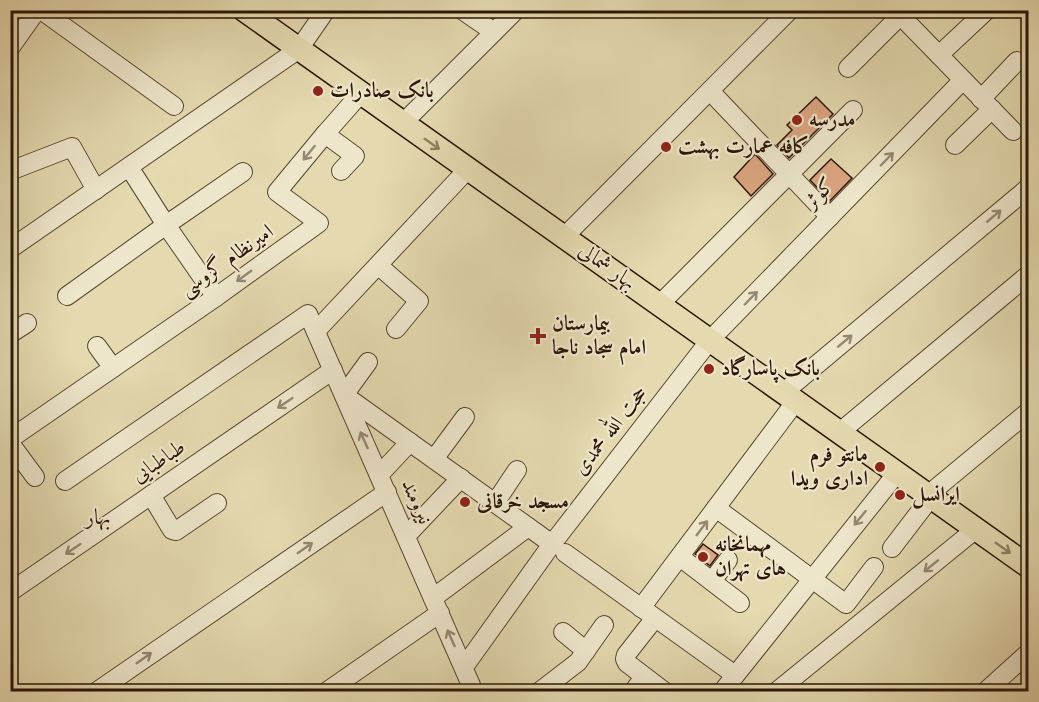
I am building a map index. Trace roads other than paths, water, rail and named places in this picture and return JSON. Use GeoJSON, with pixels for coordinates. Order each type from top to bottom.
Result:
{"type":"FeatureCollection","features":[{"type":"Feature","properties":{"kind":"main road","name":"بهار شمالی"},"geometry":{"type":"LineString","coordinates":[[244,10],[1029,566]]}},
{"type":"Feature","properties":{"kind":"street"},"geometry":{"type":"LineString","coordinates":[[10,48],[39,10],[174,106]]}},
{"type":"Feature","properties":{"kind":"street"},"geometry":{"type":"LineString","coordinates":[[10,249],[299,49],[326,10]]}},
{"type":"Feature","properties":{"kind":"street"},"geometry":{"type":"LineString","coordinates":[[462,10],[494,33]]}},
{"type":"Feature","properties":{"kind":"street"},"geometry":{"type":"LineString","coordinates":[[403,123],[516,10]]}},
{"type":"Feature","properties":{"kind":"street"},"geometry":{"type":"LineString","coordinates":[[564,237],[790,10]]}},
{"type":"Feature","properties":{"kind":"street"},"geometry":{"type":"LineString","coordinates":[[939,55],[987,10]]}},
{"type":"Feature","properties":{"kind":"street"},"geometry":{"type":"LineString","coordinates":[[848,68],[897,13],[1013,131]]}},
{"type":"Feature","properties":{"kind":"street"},"geometry":{"type":"LineString","coordinates":[[955,145],[1017,61]]}},
{"type":"Feature","properties":{"kind":"street","name":"کوثر"},"geometry":{"type":"LineString","coordinates":[[710,340],[963,80]]}},
{"type":"Feature","properties":{"kind":"street"},"geometry":{"type":"LineString","coordinates":[[710,91],[830,217]]}},
{"type":"Feature","properties":{"kind":"street","name":"امیرنظام گروسی"},"geometry":{"type":"LineString","coordinates":[[10,441],[319,223],[277,192],[361,93]]}},
{"type":"Feature","properties":{"kind":"street"},"geometry":{"type":"LineString","coordinates":[[660,304],[853,110]]}},
{"type":"Feature","properties":{"kind":"street"},"geometry":{"type":"LineString","coordinates":[[325,134],[355,156],[341,171]]}},
{"type":"Feature","properties":{"kind":"street"},"geometry":{"type":"LineString","coordinates":[[10,171],[72,147],[96,190]]}},
{"type":"Feature","properties":{"kind":"street"},"geometry":{"type":"LineString","coordinates":[[129,167],[216,297]]}},
{"type":"Feature","properties":{"kind":"street"},"geometry":{"type":"LineString","coordinates":[[65,481],[308,314],[316,332],[468,169]]}},
{"type":"Feature","properties":{"kind":"street"},"geometry":{"type":"LineString","coordinates":[[67,296],[243,172]]}},
{"type":"Feature","properties":{"kind":"street"},"geometry":{"type":"LineString","coordinates":[[665,692],[627,663],[626,655],[680,557],[716,508],[790,397],[1029,188]]}},
{"type":"Feature","properties":{"kind":"street"},"geometry":{"type":"LineString","coordinates":[[379,266],[419,301],[396,328]]}},
{"type":"Feature","properties":{"kind":"street"},"geometry":{"type":"LineString","coordinates":[[840,432],[1029,275]]}},
{"type":"Feature","properties":{"kind":"street"},"geometry":{"type":"LineString","coordinates":[[10,334],[27,323]]}},
{"type":"Feature","properties":{"kind":"street","name":"نیرومند"},"geometry":{"type":"LineString","coordinates":[[316,332],[474,692]]}},
{"type":"Feature","properties":{"kind":"street","name":"حجت الله محمدی"},"geometry":{"type":"LineString","coordinates":[[464,667],[559,549],[710,340]]}},
{"type":"Feature","properties":{"kind":"street"},"geometry":{"type":"LineString","coordinates":[[97,346],[113,368]]}},
{"type":"Feature","properties":{"kind":"street"},"geometry":{"type":"LineString","coordinates":[[368,362],[344,395],[735,675]]}},
{"type":"Feature","properties":{"kind":"street","name":"طباطبایی"},"geometry":{"type":"LineString","coordinates":[[10,592],[333,370]]}},
{"type":"Feature","properties":{"kind":"street"},"geometry":{"type":"LineString","coordinates":[[892,548],[930,496],[1029,412]]}},
{"type":"Feature","properties":{"kind":"street"},"geometry":{"type":"LineString","coordinates":[[434,459],[465,417]]}},
{"type":"Feature","properties":{"kind":"street"},"geometry":{"type":"LineString","coordinates":[[10,441],[35,477]]}},
{"type":"Feature","properties":{"kind":"street"},"geometry":{"type":"LineString","coordinates":[[379,475],[410,442]]}},
{"type":"Feature","properties":{"kind":"street"},"geometry":{"type":"LineString","coordinates":[[495,503],[517,470]]}},
{"type":"Feature","properties":{"kind":"street"},"geometry":{"type":"LineString","coordinates":[[722,692],[897,472]]}},
{"type":"Feature","properties":{"kind":"street"},"geometry":{"type":"LineString","coordinates":[[406,536],[461,478]]}},
{"type":"Feature","properties":{"kind":"street"},"geometry":{"type":"LineString","coordinates":[[96,692],[387,492]]}},
{"type":"Feature","properties":{"kind":"street"},"geometry":{"type":"LineString","coordinates":[[151,495],[174,531],[217,503]]}},
{"type":"Feature","properties":{"kind":"street"},"geometry":{"type":"LineString","coordinates":[[716,508],[846,604],[874,567]]}},
{"type":"Feature","properties":{"kind":"street"},"geometry":{"type":"LineString","coordinates":[[326,692],[437,605],[528,526]]}},
{"type":"Feature","properties":{"kind":"street"},"geometry":{"type":"LineString","coordinates":[[776,692],[976,529]]}},
{"type":"Feature","properties":{"kind":"street"},"geometry":{"type":"LineString","coordinates":[[680,557],[740,603]]}},
{"type":"Feature","properties":{"kind":"street"},"geometry":{"type":"LineString","coordinates":[[712,581],[728,560]]}},
{"type":"Feature","properties":{"kind":"street"},"geometry":{"type":"LineString","coordinates":[[539,692],[578,662],[604,625]]}},
{"type":"Feature","properties":{"kind":"street"},"geometry":{"type":"LineString","coordinates":[[563,632],[586,651]]}},
{"type":"Feature","properties":{"kind":"street"},"geometry":{"type":"LineString","coordinates":[[985,692],[1029,653]]}},
{"type":"Feature","properties":{"kind":"place","name":"بانک صادرات"},"geometry":{"type":"Point","coordinates":[318,91]}},
{"type":"Feature","properties":{"kind":"place","name":"مدرسه"},"geometry":{"type":"Point","coordinates":[797,120]}},
{"type":"Feature","properties":{"kind":"place","name":"کافه عمارت بهشت"},"geometry":{"type":"Point","coordinates":[666,147]}},
{"type":"Feature","properties":{"kind":"place","name":"بیمارستان امام سجاد ناجا"},"geometry":{"type":"Point","coordinates":[538,336]}},
{"type":"Feature","properties":{"kind":"place","name":"بانک پاسارگاد"},"geometry":{"type":"Point","coordinates":[709,369]}},
{"type":"Feature","properties":{"kind":"place","name":"مانتو فرم اداری ویدا"},"geometry":{"type":"Point","coordinates":[880,467]}},
{"type":"Feature","properties":{"kind":"place","name":"ایرانسل"},"geometry":{"type":"Point","coordinates":[900,495]}},
{"type":"Feature","properties":{"kind":"place","name":"مسجد خرقانی"},"geometry":{"type":"Point","coordinates":[465,502]}},
{"type":"Feature","properties":{"kind":"place","name":"مهمانخانه های تهران"},"geometry":{"type":"Point","coordinates":[703,557]}},
{"type":"Feature","properties":{"kind":"district","name":"بهار"},"geometry":{"type":"Point","coordinates":[98,518]}}]}
